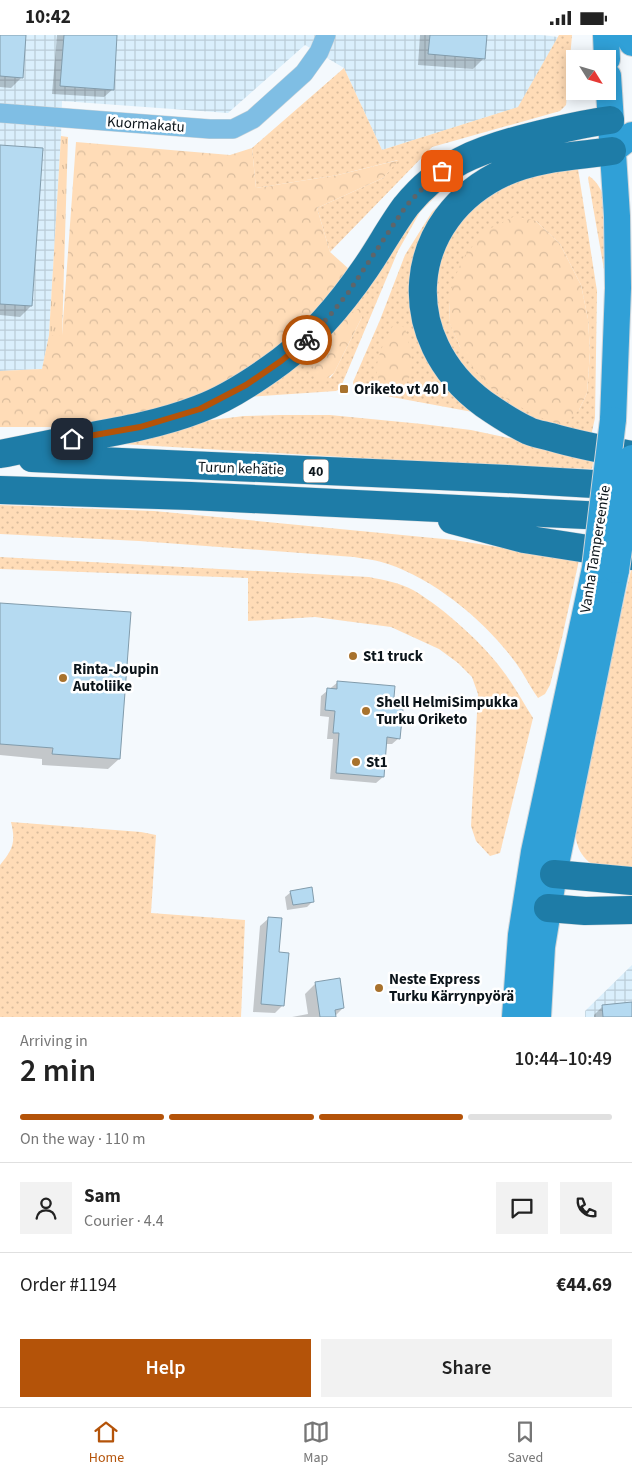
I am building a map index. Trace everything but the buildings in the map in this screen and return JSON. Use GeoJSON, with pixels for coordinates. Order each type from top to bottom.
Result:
{"type":"FeatureCollection","features":[{"type":"Feature","properties":{"kind":"highway"},"geometry":{"type":"LineString","coordinates":[[0,456],[140,427],[200,409],[246,385],[281,361],[311,336],[331,314],[365,269],[406,206],[442,171],[466,157],[492,147],[576,125],[621,125]]}},
{"type":"Feature","properties":{"kind":"highway"},"geometry":{"type":"LineString","coordinates":[[622,143],[525,165],[506,172],[468,195],[453,209],[440,228],[428,255],[423,277],[424,309],[430,335],[443,362],[461,384],[486,405],[530,431],[572,443],[632,456]]}},
{"type":"Feature","properties":{"kind":"highway","name":"Turun kehätie"},"geometry":{"type":"LineString","coordinates":[[0,456],[632,486]]}},
{"type":"Feature","properties":{"kind":"highway","name":"Turun kehätie"},"geometry":{"type":"LineString","coordinates":[[0,490],[395,505],[632,518]]}},
{"type":"Feature","properties":{"kind":"highway"},"geometry":{"type":"LineString","coordinates":[[395,505],[614,565]]}},
{"type":"Feature","properties":{"kind":"highway"},"geometry":{"type":"LineString","coordinates":[[554,874],[632,881]]}},
{"type":"Feature","properties":{"kind":"highway"},"geometry":{"type":"LineString","coordinates":[[548,908],[585,911],[632,910]]}},
{"type":"Feature","properties":{"kind":"main road"},"geometry":{"type":"LineString","coordinates":[[606,35],[607,50]]}},
{"type":"Feature","properties":{"kind":"main road"},"geometry":{"type":"LineString","coordinates":[[632,35],[632,43]]}},
{"type":"Feature","properties":{"kind":"main road","name":"Vanha Tampereentie"},"geometry":{"type":"LineString","coordinates":[[515,1017],[521,935],[534,852],[614,565],[613,420],[618,287],[617,216],[622,143],[621,125],[614,100]]}},
{"type":"Feature","properties":{"kind":"main road","name":"Vanha Tampereentie"},"geometry":{"type":"LineString","coordinates":[[538,1017],[542,947],[548,908],[614,565],[632,456]]}},
{"type":"Feature","properties":{"kind":"main road"},"geometry":{"type":"LineString","coordinates":[[548,908],[528,890],[554,874]]}},
{"type":"Feature","properties":{"kind":"street","name":"Kuormakatu"},"geometry":{"type":"LineString","coordinates":[[0,113],[210,129],[233,129],[253,119],[304,73],[319,52],[326,35]]}},
{"type":"Feature","properties":{"kind":"shaded area"},"geometry":{"type":"Polygon","coordinates":[[[0,35],[542,35],[558,37],[519,107],[382,150],[344,68],[305,45],[228,113],[62,101],[49,335],[42,369],[0,371],[0,35]]]}},
{"type":"Feature","properties":{"kind":"shaded area"},"geometry":{"type":"Polygon","coordinates":[[[632,965],[632,1017],[585,1017],[585,1011],[632,965]]]}},
{"type":"Feature","properties":{"kind":"green space"},"geometry":{"type":"Polygon","coordinates":[[[559,35],[572,35],[571,50],[566,50],[566,105],[560,111],[432,147],[330,252],[317,208],[383,178],[398,160],[338,175],[256,188],[252,148],[344,68],[382,150],[518,107],[559,35]]]}},
{"type":"Feature","properties":{"kind":"green space"},"geometry":{"type":"Polygon","coordinates":[[[61,136],[68,137],[62,336],[49,335],[61,136]]]}},
{"type":"Feature","properties":{"kind":"green space"},"geometry":{"type":"Polygon","coordinates":[[[76,142],[230,155],[252,148],[256,188],[338,175],[399,160],[383,178],[317,208],[330,252],[350,270],[327,300],[293,334],[252,368],[185,404],[69,427],[0,427],[0,371],[42,369],[49,335],[62,335],[76,142]]]}},
{"type":"Feature","properties":{"kind":"green space"},"geometry":{"type":"Polygon","coordinates":[[[565,168],[578,169],[597,291],[595,418],[591,436],[528,420],[478,391],[432,314],[439,258],[462,216],[498,188],[528,176],[565,168]],[[536,221],[449,301],[450,323],[460,347],[579,410],[587,393],[590,352],[588,319],[581,285],[560,244],[536,221]]]}},
{"type":"Feature","properties":{"kind":"green space"},"geometry":{"type":"Polygon","coordinates":[[[457,175],[420,212],[398,251],[340,389],[336,391],[245,397],[415,209],[457,175]],[[362,317],[317,351],[313,362],[330,378],[362,317]]]}},
{"type":"Feature","properties":{"kind":"green space"},"geometry":{"type":"Polygon","coordinates":[[[589,176],[600,188],[607,204],[610,304],[588,178],[589,176]]]}},
{"type":"Feature","properties":{"kind":"green space"},"geometry":{"type":"Polygon","coordinates":[[[462,182],[464,187],[411,284],[478,413],[354,390],[353,382],[405,255],[432,212],[462,182]]]}},
{"type":"Feature","properties":{"kind":"green space"},"geometry":{"type":"Polygon","coordinates":[[[515,216],[536,221],[560,244],[581,285],[588,319],[590,352],[587,393],[579,410],[567,422],[560,424],[527,411],[494,391],[474,369],[460,347],[450,324],[449,301],[454,280],[463,258],[485,231],[515,216]]]}},
{"type":"Feature","properties":{"kind":"green space"},"geometry":{"type":"Polygon","coordinates":[[[358,309],[361,310],[362,317],[334,373],[325,380],[319,378],[316,376],[314,362],[321,345],[344,319],[358,309]]]}},
{"type":"Feature","properties":{"kind":"green space"},"geometry":{"type":"Polygon","coordinates":[[[400,325],[405,328],[412,367],[408,381],[403,388],[387,388],[381,383],[377,375],[377,364],[390,330],[393,326],[400,325]]]}},
{"type":"Feature","properties":{"kind":"green space"},"geometry":{"type":"Polygon","coordinates":[[[330,415],[471,430],[594,456],[592,469],[494,466],[122,444],[204,421],[244,416],[330,415]]]}},
{"type":"Feature","properties":{"kind":"green space"},"geometry":{"type":"Polygon","coordinates":[[[0,505],[154,511],[454,540],[579,560],[550,685],[545,694],[538,698],[516,663],[490,632],[475,618],[459,604],[424,580],[388,564],[354,557],[139,541],[0,534],[0,505]]]}},
{"type":"Feature","properties":{"kind":"green space"},"geometry":{"type":"Polygon","coordinates":[[[0,557],[369,577],[413,590],[451,617],[476,640],[510,680],[533,718],[500,853],[490,856],[476,841],[471,826],[478,694],[472,677],[458,663],[439,649],[391,627],[315,617],[248,621],[248,578],[0,569],[0,557]]]}},
{"type":"Feature","properties":{"kind":"green space"},"geometry":{"type":"Polygon","coordinates":[[[632,566],[632,871],[592,864],[586,859],[577,842],[574,814],[632,566]]]}},
{"type":"Feature","properties":{"kind":"green space"},"geometry":{"type":"Polygon","coordinates":[[[11,822],[141,832],[156,835],[151,913],[245,920],[241,1017],[0,1017],[0,865],[11,850],[13,835],[11,822]]]}},
{"type":"Feature","properties":{"kind":"way so far"},"geometry":{"type":"LineString","coordinates":[[307,340],[348,293],[406,206],[442,171]]}},
{"type":"Feature","properties":{"kind":"place","name":"Oriketo vt 40 I"},"geometry":{"type":"Point","coordinates":[344,389]}},
{"type":"Feature","properties":{"kind":"place","name":"St1 truck"},"geometry":{"type":"Point","coordinates":[353,656]}},
{"type":"Feature","properties":{"kind":"place","name":"Rinta-Joupin Autoliike"},"geometry":{"type":"Point","coordinates":[63,678]}},
{"type":"Feature","properties":{"kind":"place","name":"Shell HelmiSimpukka Turku Oriketo"},"geometry":{"type":"Point","coordinates":[366,711]}},
{"type":"Feature","properties":{"kind":"place","name":"St1"},"geometry":{"type":"Point","coordinates":[356,762]}},
{"type":"Feature","properties":{"kind":"place","name":"Neste Express Turku Kärrynpyörä"},"geometry":{"type":"Point","coordinates":[379,988]}},
{"type":"Feature","properties":{"kind":"route"},"geometry":{"type":"LineString","coordinates":[[72,439],[140,427],[200,409],[246,385],[307,340]]}}]}
